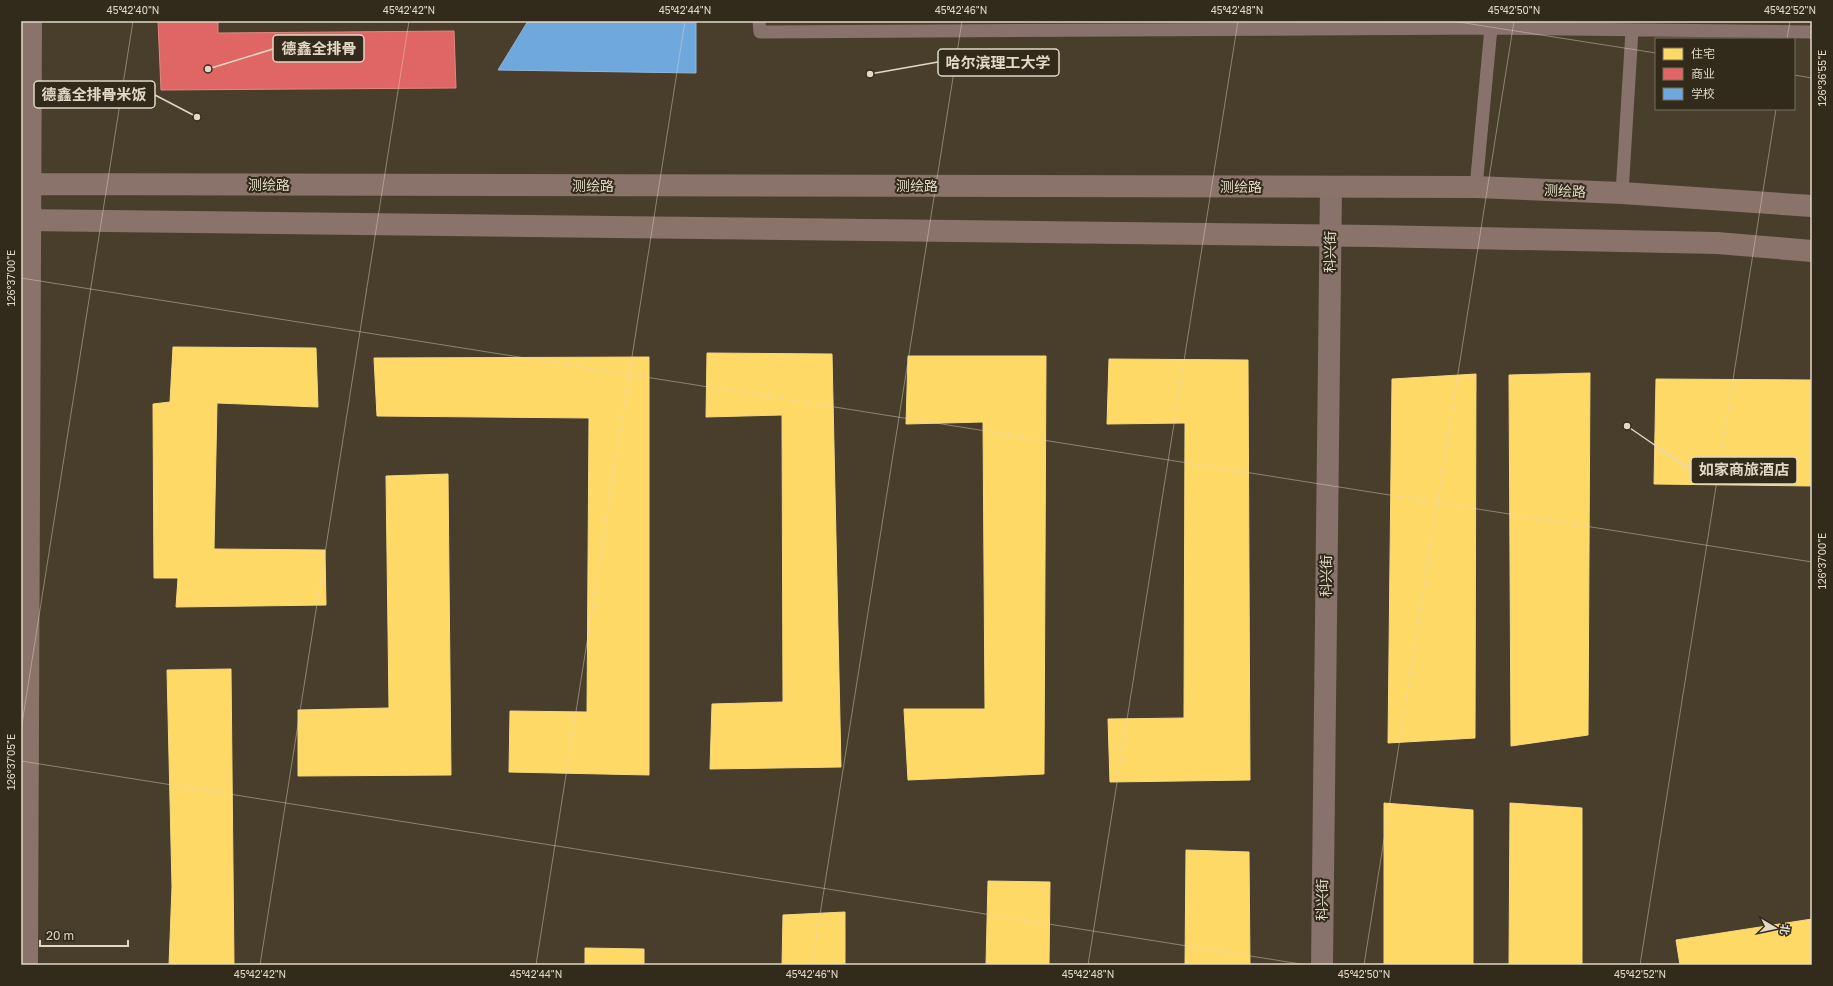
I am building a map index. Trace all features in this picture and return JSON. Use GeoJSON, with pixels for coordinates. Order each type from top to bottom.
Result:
{"type":"FeatureCollection","features":[{"type":"Feature","properties":{"kind":"main road"},"geometry":{"type":"LineString","coordinates":[[27,965],[26,184],[31,21]]}},
{"type":"Feature","properties":{"kind":"main road","name":"测绘路"},"geometry":{"type":"LineString","coordinates":[[26,184],[1476,187],[1622,193],[1812,206]]}},
{"type":"Feature","properties":{"kind":"main road"},"geometry":{"type":"LineString","coordinates":[[26,220],[1330,235],[1717,243],[1812,251]]}},
{"type":"Feature","properties":{"kind":"street","name":"科兴街"},"geometry":{"type":"LineString","coordinates":[[1322,965],[1331,187]]}},
{"type":"Feature","properties":{"kind":"lane"},"geometry":{"type":"LineString","coordinates":[[759,21],[760,32],[1458,25],[1491,28],[1812,32]]}},
{"type":"Feature","properties":{"kind":"lane"},"geometry":{"type":"LineString","coordinates":[[1476,187],[1491,28]]}},
{"type":"Feature","properties":{"kind":"lane"},"geometry":{"type":"LineString","coordinates":[[1622,193],[1632,30]]}},
{"type":"Feature","properties":{"kind":"building: 住宅"},"geometry":{"type":"Polygon","coordinates":[[[173,347],[316,348],[318,407],[217,403],[214,549],[325,550],[326,605],[176,607],[178,578],[154,578],[153,404],[170,402],[173,347]]]}},
{"type":"Feature","properties":{"kind":"building: 住宅"},"geometry":{"type":"Polygon","coordinates":[[[707,353],[832,354],[841,767],[710,769],[712,704],[783,702],[782,415],[706,417],[707,353]]]}},
{"type":"Feature","properties":{"kind":"building: 住宅"},"geometry":{"type":"Polygon","coordinates":[[[908,356],[1046,356],[1044,774],[908,780],[904,709],[985,709],[983,422],[906,424],[908,356]]]}},
{"type":"Feature","properties":{"kind":"building: 住宅"},"geometry":{"type":"Polygon","coordinates":[[[649,357],[649,775],[509,772],[510,711],[587,712],[589,418],[377,416],[374,358],[649,357]]]}},
{"type":"Feature","properties":{"kind":"building: 住宅"},"geometry":{"type":"Polygon","coordinates":[[[1109,359],[1248,360],[1250,780],[1110,782],[1108,719],[1184,718],[1185,423],[1107,424],[1109,359]]]}},
{"type":"Feature","properties":{"kind":"building: 住宅"},"geometry":{"type":"Polygon","coordinates":[[[1590,373],[1588,735],[1511,746],[1509,375],[1590,373]]]}},
{"type":"Feature","properties":{"kind":"building: 住宅"},"geometry":{"type":"Polygon","coordinates":[[[1476,374],[1475,738],[1388,743],[1392,379],[1476,374]]]}},
{"type":"Feature","properties":{"kind":"building: 住宅"},"geometry":{"type":"Polygon","coordinates":[[[1656,379],[1812,380],[1812,486],[1654,484],[1656,379]]]}},
{"type":"Feature","properties":{"kind":"building: 住宅"},"geometry":{"type":"Polygon","coordinates":[[[448,474],[451,775],[298,776],[298,710],[389,708],[386,476],[448,474]]]}},
{"type":"Feature","properties":{"kind":"building: 住宅"},"geometry":{"type":"Polygon","coordinates":[[[231,669],[234,965],[169,965],[172,887],[167,670],[231,669]]]}},
{"type":"Feature","properties":{"kind":"building: 住宅"},"geometry":{"type":"Polygon","coordinates":[[[1384,803],[1473,810],[1473,965],[1384,965],[1384,803]]]}},
{"type":"Feature","properties":{"kind":"building: 住宅"},"geometry":{"type":"Polygon","coordinates":[[[1510,803],[1582,808],[1582,965],[1509,965],[1510,803]]]}},
{"type":"Feature","properties":{"kind":"building: 住宅"},"geometry":{"type":"Polygon","coordinates":[[[1186,850],[1249,852],[1250,965],[1185,965],[1186,850]]]}},
{"type":"Feature","properties":{"kind":"building: 住宅"},"geometry":{"type":"Polygon","coordinates":[[[988,881],[1050,882],[1049,965],[986,965],[988,881]]]}},
{"type":"Feature","properties":{"kind":"building: 住宅"},"geometry":{"type":"Polygon","coordinates":[[[845,912],[845,965],[782,965],[783,915],[845,912]]]}},
{"type":"Feature","properties":{"kind":"building: 住宅"},"geometry":{"type":"Polygon","coordinates":[[[1812,919],[1812,965],[1680,965],[1676,940],[1812,919]]]}},
{"type":"Feature","properties":{"kind":"building: 住宅"},"geometry":{"type":"Polygon","coordinates":[[[585,948],[644,949],[644,965],[585,965],[585,948]]]}},
{"type":"Feature","properties":{"kind":"building: 商业"},"geometry":{"type":"Polygon","coordinates":[[[158,21],[218,21],[218,33],[454,31],[456,88],[161,90],[158,21]]]}},
{"type":"Feature","properties":{"kind":"building: 学校"},"geometry":{"type":"Polygon","coordinates":[[[528,21],[696,21],[696,73],[498,70],[528,21]]]}},
{"type":"Feature","properties":{"kind":"place","name":"德鑫全排骨"},"geometry":{"type":"Point","coordinates":[208,69]}},
{"type":"Feature","properties":{"kind":"place","name":"哈尔滨理工大学"},"geometry":{"type":"Point","coordinates":[870,74]}},
{"type":"Feature","properties":{"kind":"place","name":"德鑫全排骨米饭"},"geometry":{"type":"Point","coordinates":[197,117]}},
{"type":"Feature","properties":{"kind":"place","name":"如家商旅酒店"},"geometry":{"type":"Point","coordinates":[1627,426]}}]}
